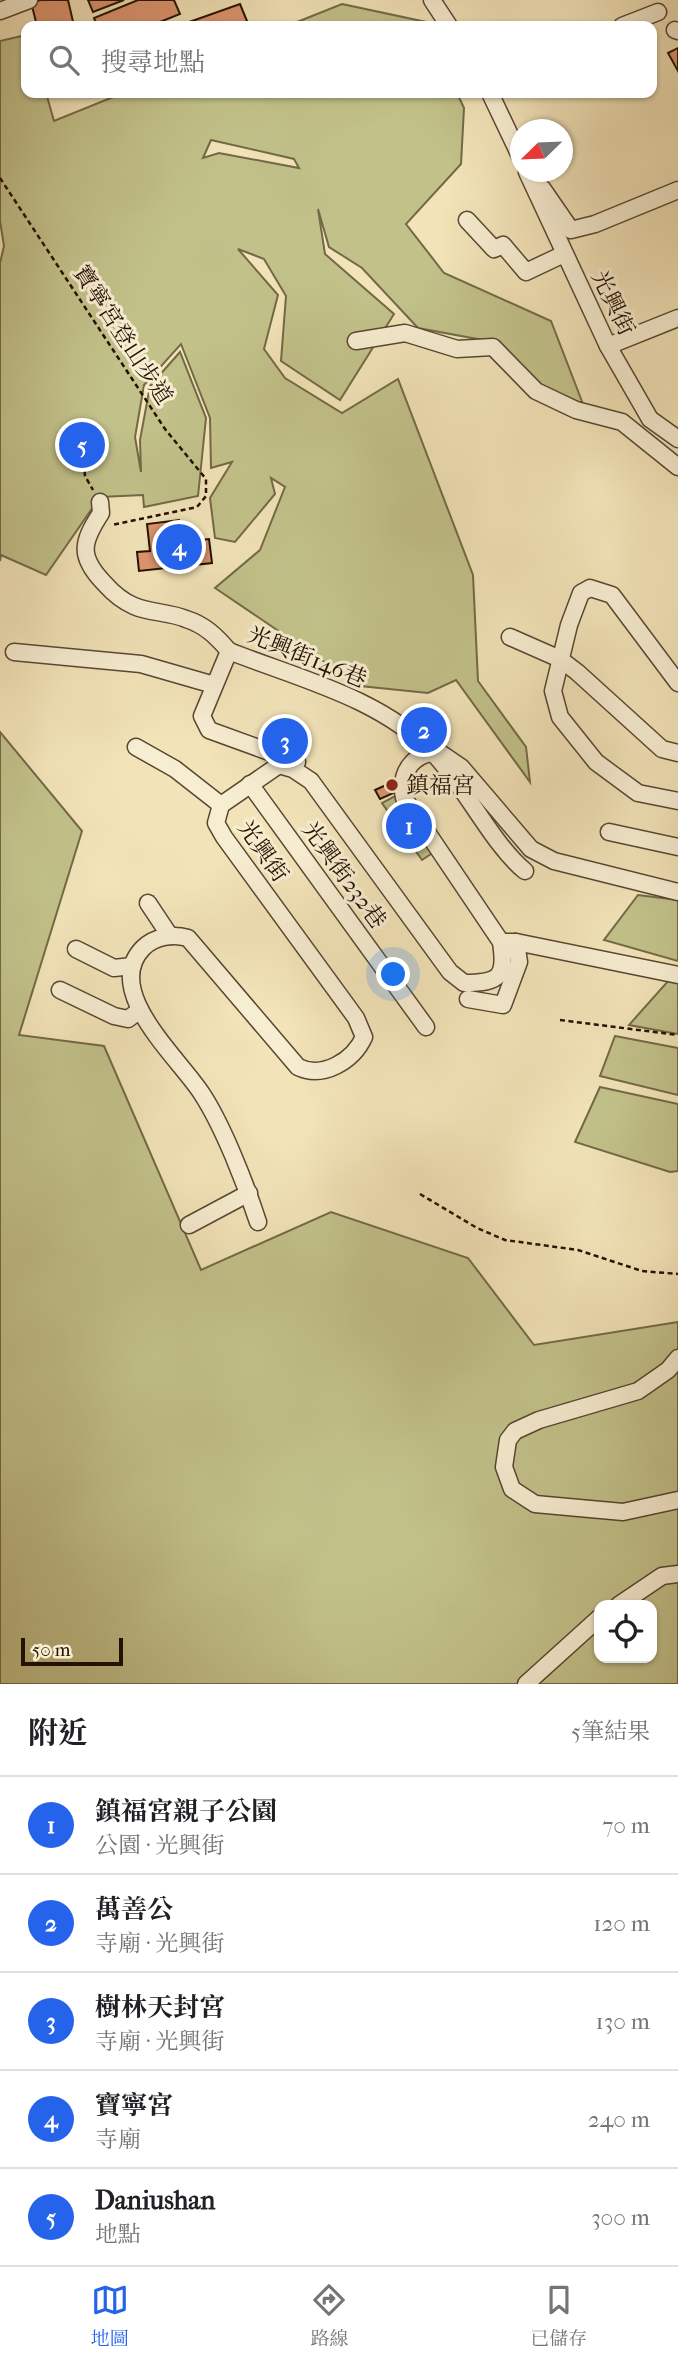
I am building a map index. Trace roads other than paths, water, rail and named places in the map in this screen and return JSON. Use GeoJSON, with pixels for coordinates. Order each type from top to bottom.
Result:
{"type":"FeatureCollection","features":[{"type":"Feature","properties":{"kind":"street"},"geometry":{"type":"LineString","coordinates":[[0,11],[29,0]]}},
{"type":"Feature","properties":{"kind":"street"},"geometry":{"type":"LineString","coordinates":[[432,0],[446,21]]}},
{"type":"Feature","properties":{"kind":"street"},"geometry":{"type":"LineString","coordinates":[[635,21],[658,12]]}},
{"type":"Feature","properties":{"kind":"street"},"geometry":{"type":"LineString","coordinates":[[492,98],[510,134]]}},
{"type":"Feature","properties":{"kind":"street","name":"光興街"},"geometry":{"type":"LineString","coordinates":[[533,182],[608,346],[650,419],[677,437]]}},
{"type":"Feature","properties":{"kind":"street"},"geometry":{"type":"LineString","coordinates":[[536,182],[571,230],[595,224],[678,190]]}},
{"type":"Feature","properties":{"kind":"street"},"geometry":{"type":"LineString","coordinates":[[467,220],[494,249],[503,245],[526,272],[564,254]]}},
{"type":"Feature","properties":{"kind":"street"},"geometry":{"type":"LineString","coordinates":[[608,346],[678,318]]}},
{"type":"Feature","properties":{"kind":"street"},"geometry":{"type":"LineString","coordinates":[[356,341],[405,333],[457,349],[494,347],[536,391],[576,410],[622,422],[678,467]]}},
{"type":"Feature","properties":{"kind":"street"},"geometry":{"type":"LineString","coordinates":[[100,502],[102,513],[89,531],[85,553],[87,563],[113,593],[135,606],[186,618],[212,631],[229,650]]}},
{"type":"Feature","properties":{"kind":"street"},"geometry":{"type":"LineString","coordinates":[[678,683],[612,595],[590,588],[581,593],[553,691],[560,717],[596,762],[638,793],[678,801]]}},
{"type":"Feature","properties":{"kind":"street"},"geometry":{"type":"LineString","coordinates":[[510,637],[560,659],[662,749],[678,753]]}},
{"type":"Feature","properties":{"kind":"street","name":"光興街146巷"},"geometry":{"type":"LineString","coordinates":[[311,781],[308,766],[209,730],[202,716],[229,650],[368,706],[409,731],[433,752]]}},
{"type":"Feature","properties":{"kind":"street"},"geometry":{"type":"LineString","coordinates":[[14,652],[141,664],[214,685]]}},
{"type":"Feature","properties":{"kind":"street"},"geometry":{"type":"LineString","coordinates":[[136,747],[175,769],[221,805]]}},
{"type":"Feature","properties":{"kind":"street"},"geometry":{"type":"LineString","coordinates":[[433,752],[525,872]]}},
{"type":"Feature","properties":{"kind":"street"},"geometry":{"type":"LineString","coordinates":[[468,999],[503,1005],[519,962],[508,942],[404,798],[401,785],[404,771],[416,758],[439,752],[461,767],[531,849],[554,862],[678,892]]}},
{"type":"Feature","properties":{"kind":"street","name":"光興街"},"geometry":{"type":"LineString","coordinates":[[170,936],[188,938],[298,1067],[310,1073],[330,1069],[362,1042],[362,1029],[356,1018],[216,823],[221,805],[279,765],[293,769],[311,781],[457,980],[464,983],[490,981],[500,974],[508,942]]}},
{"type":"Feature","properties":{"kind":"street","name":"光興街232巷"},"geometry":{"type":"LineString","coordinates":[[250,785],[426,1027]]}},
{"type":"Feature","properties":{"kind":"street"},"geometry":{"type":"LineString","coordinates":[[609,832],[678,847]]}},
{"type":"Feature","properties":{"kind":"street"},"geometry":{"type":"LineString","coordinates":[[148,903],[170,936],[157,939],[143,948],[132,966],[134,1002],[203,1094],[249,1193],[258,1222]]}},
{"type":"Feature","properties":{"kind":"street"},"geometry":{"type":"LineString","coordinates":[[508,942],[678,975]]}},
{"type":"Feature","properties":{"kind":"street"},"geometry":{"type":"LineString","coordinates":[[76,949],[114,968],[132,966]]}},
{"type":"Feature","properties":{"kind":"street"},"geometry":{"type":"LineString","coordinates":[[60,990],[114,1016],[128,1019],[140,1010]]}},
{"type":"Feature","properties":{"kind":"street"},"geometry":{"type":"LineString","coordinates":[[189,1225],[249,1193]]}},
{"type":"Feature","properties":{"kind":"street"},"geometry":{"type":"LineString","coordinates":[[678,1358],[668,1370],[638,1391],[540,1420],[515,1431],[508,1440],[504,1466],[512,1489],[535,1504],[623,1512],[678,1500]]}},
{"type":"Feature","properties":{"kind":"street"},"geometry":{"type":"LineString","coordinates":[[626,1600],[662,1576],[678,1574]]}},
{"type":"Feature","properties":{"kind":"street"},"geometry":{"type":"LineString","coordinates":[[526,1684],[594,1623]]}},
{"type":"Feature","properties":{"kind":"place","name":"Daniushan"},"geometry":{"type":"Point","coordinates":[82,445]}},
{"type":"Feature","properties":{"kind":"place","name":"寶寧宮"},"geometry":{"type":"Point","coordinates":[179,547]}},
{"type":"Feature","properties":{"kind":"place","name":"萬善公"},"geometry":{"type":"Point","coordinates":[424,730]}},
{"type":"Feature","properties":{"kind":"place","name":"樹林天封宮"},"geometry":{"type":"Point","coordinates":[285,741]}},
{"type":"Feature","properties":{"kind":"place","name":"鎮福宮"},"geometry":{"type":"Point","coordinates":[392,785]}},
{"type":"Feature","properties":{"kind":"place","name":"鎮福宮親子公園"},"geometry":{"type":"Point","coordinates":[409,826]}}]}
